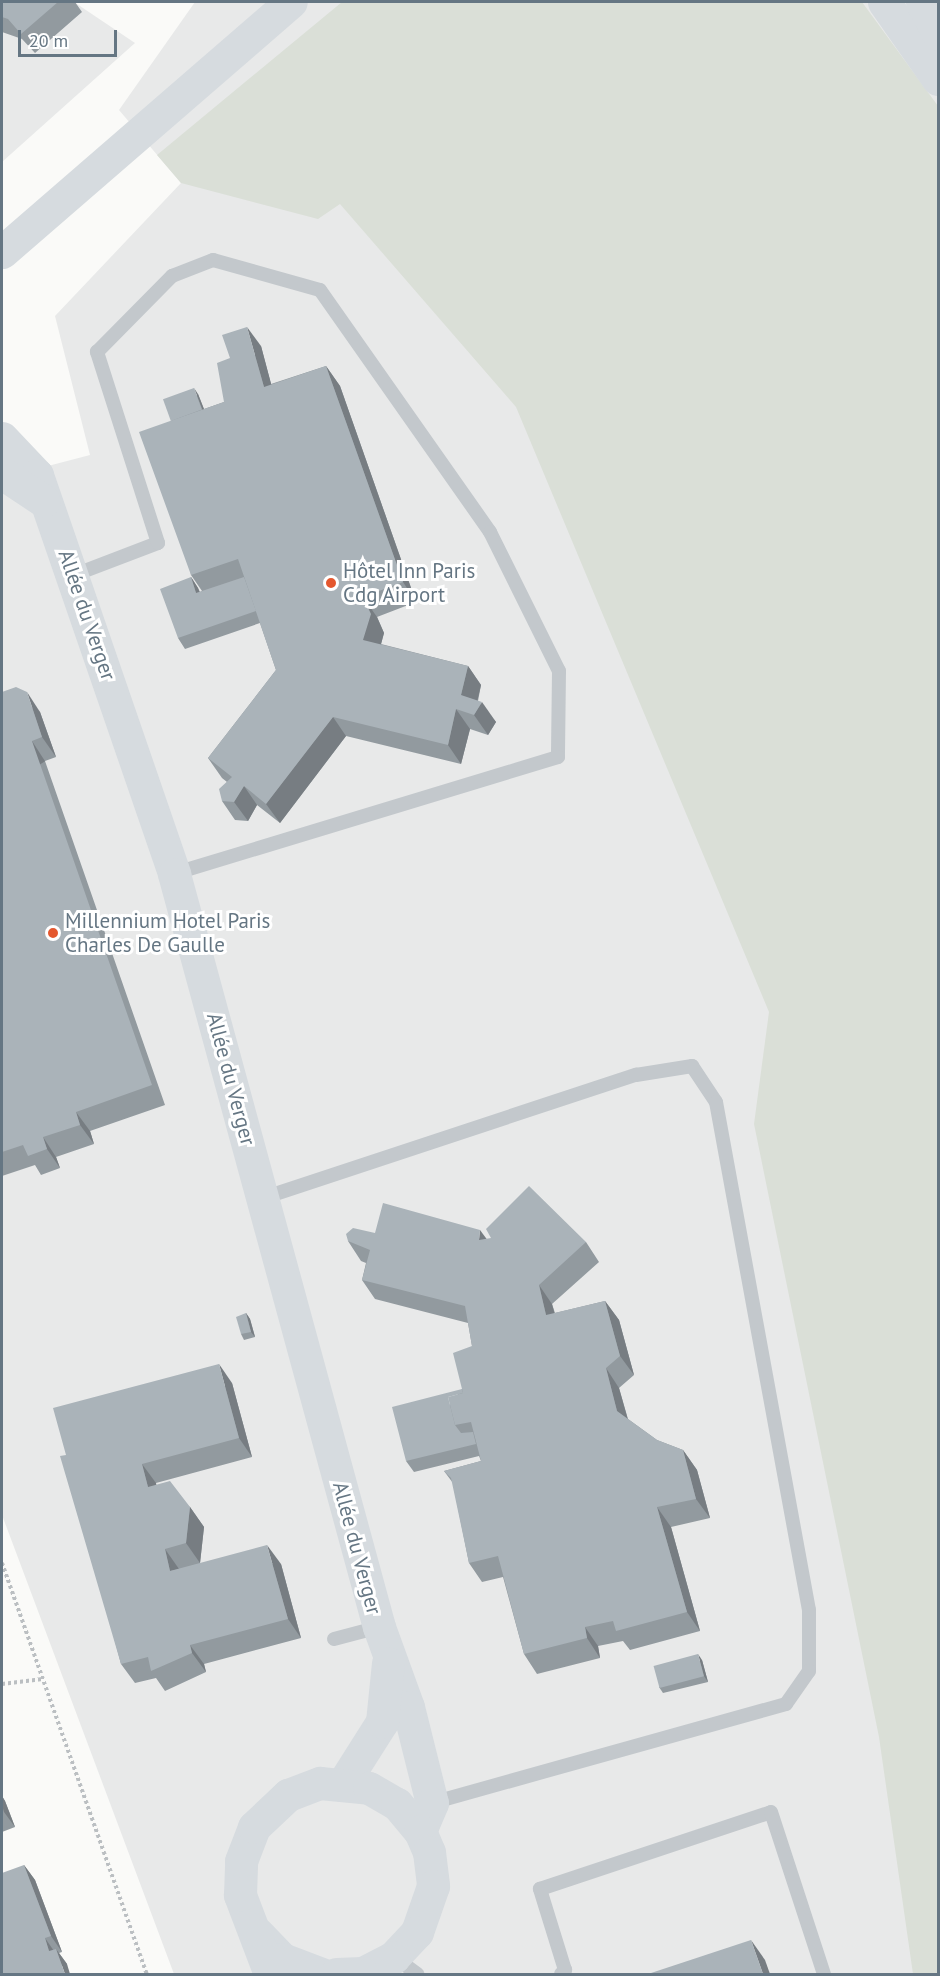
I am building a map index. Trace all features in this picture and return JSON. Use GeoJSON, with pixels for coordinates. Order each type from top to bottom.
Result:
{"type":"FeatureCollection","features":[{"type":"Feature","properties":{"kind":"main road"},"geometry":{"type":"LineString","coordinates":[[260,26],[282,2]]}},
{"type":"Feature","properties":{"kind":"main road"},"geometry":{"type":"LineString","coordinates":[[4,252],[260,26],[291,2]]}},
{"type":"Feature","properties":{"kind":"main road"},"geometry":{"type":"LineString","coordinates":[[884,2],[939,80]]}},
{"type":"Feature","properties":{"kind":"main road"},"geometry":{"type":"LineString","coordinates":[[922,2],[939,34]]}},
{"type":"Feature","properties":{"kind":"main road","name":"Allée du Verger"},"geometry":{"type":"LineString","coordinates":[[2,438],[37,475],[74,575],[174,874],[378,1627],[388,1661],[408,1707],[426,1817]]}},
{"type":"Feature","properties":{"kind":"main road"},"geometry":{"type":"LineString","coordinates":[[2,472],[48,504]]}},
{"type":"Feature","properties":{"kind":"main road","name":"Allée du Verger"},"geometry":{"type":"LineString","coordinates":[[342,1785],[382,1722],[388,1661]]}},
{"type":"Feature","properties":{"kind":"main road"},"geometry":{"type":"LineString","coordinates":[[270,1974],[240,1894],[241,1861],[254,1827],[288,1795],[320,1783],[369,1788],[426,1817],[433,1886],[406,1965],[336,1974]]}},
{"type":"Feature","properties":{"kind":"main road"},"geometry":{"type":"LineString","coordinates":[[252,1928],[282,1959],[322,1974]]}},
{"type":"Feature","properties":{"kind":"lane"},"geometry":{"type":"LineString","coordinates":[[74,575],[158,543],[97,352],[172,276],[213,260],[320,290],[490,532],[559,671],[558,757],[174,874]]}},
{"type":"Feature","properties":{"kind":"lane"},"geometry":{"type":"LineString","coordinates":[[263,1198],[636,1075],[692,1066],[716,1102],[809,1610],[809,1671],[786,1704],[426,1817]]}},
{"type":"Feature","properties":{"kind":"lane"},"geometry":{"type":"LineString","coordinates":[[334,1639],[378,1627]]}},
{"type":"Feature","properties":{"kind":"lane"},"geometry":{"type":"LineString","coordinates":[[561,1974],[565,1970],[540,1889],[771,1812],[824,1974]]}},
{"type":"Feature","properties":{"kind":"path"},"geometry":{"type":"LineString","coordinates":[[2,1563],[147,1974]]}},
{"type":"Feature","properties":{"kind":"path"},"geometry":{"type":"LineString","coordinates":[[2,1684],[43,1679]]}},
{"type":"Feature","properties":{"kind":"shaded area"},"geometry":{"type":"Polygon","coordinates":[[[2,2],[74,2],[135,43],[2,162],[2,2]]]}},
{"type":"Feature","properties":{"kind":"shaded area"},"geometry":{"type":"Polygon","coordinates":[[[195,2],[938,2],[938,1974],[174,1974],[2,1515],[2,478],[90,455],[55,316],[181,183],[119,110],[195,2]]]}},
{"type":"Feature","properties":{"kind":"shaded area"},"geometry":{"type":"Polygon","coordinates":[[[342,2],[862,2],[938,106],[938,1974],[913,1974],[879,1737],[754,1124],[769,1012],[516,407],[340,204],[318,219],[181,183],[157,155],[342,2]]]}},
{"type":"Feature","properties":{"kind":"building"},"geometry":{"type":"Polygon","coordinates":[[[2,2],[58,2],[21,34],[8,19],[2,17],[2,2]]]}},
{"type":"Feature","properties":{"kind":"building","name":"Hôtel Inn Paris Cdg Airport"},"geometry":{"type":"Polygon","coordinates":[[[247,327],[264,387],[326,366],[403,582],[363,597],[371,614],[363,640],[468,666],[461,695],[482,702],[474,715],[456,709],[448,745],[333,717],[266,804],[244,786],[234,802],[222,801],[219,789],[232,777],[208,758],[276,670],[238,559],[191,575],[139,432],[224,402],[217,363],[230,358],[222,335],[247,327]]]}},
{"type":"Feature","properties":{"kind":"building"},"geometry":{"type":"Polygon","coordinates":[[[194,388],[202,410],[171,421],[163,399],[194,388]]]}},
{"type":"Feature","properties":{"kind":"building"},"geometry":{"type":"Polygon","coordinates":[[[191,577],[196,593],[244,577],[256,611],[178,638],[160,589],[191,577]]]}},
{"type":"Feature","properties":{"kind":"building","name":"Millennium Hotel Paris Charles De Gaulle"},"geometry":{"type":"Polygon","coordinates":[[[16,687],[27,692],[42,737],[32,741],[152,1085],[76,1112],[80,1125],[43,1137],[47,1149],[28,1156],[23,1145],[2,1152],[2,692],[16,687]]]}},
{"type":"Feature","properties":{"kind":"building"},"geometry":{"type":"Polygon","coordinates":[[[529,1186],[586,1242],[539,1285],[546,1315],[605,1301],[620,1356],[606,1368],[617,1411],[657,1440],[683,1450],[696,1499],[657,1507],[687,1612],[616,1631],[613,1621],[585,1627],[587,1638],[524,1654],[498,1556],[469,1563],[451,1478],[444,1471],[481,1461],[471,1422],[455,1425],[448,1397],[463,1393],[453,1353],[472,1346],[465,1306],[362,1280],[370,1250],[348,1241],[346,1234],[353,1228],[375,1233],[383,1203],[480,1230],[479,1240],[491,1238],[486,1229],[529,1186]]]}},
{"type":"Feature","properties":{"kind":"building"},"geometry":{"type":"Polygon","coordinates":[[[246,1313],[251,1332],[241,1334],[236,1317],[246,1313]]]}},
{"type":"Feature","properties":{"kind":"building"},"geometry":{"type":"Polygon","coordinates":[[[219,1364],[239,1438],[142,1464],[148,1487],[170,1481],[190,1507],[186,1543],[165,1549],[170,1571],[267,1545],[288,1619],[190,1645],[192,1653],[151,1671],[148,1657],[121,1664],[60,1456],[66,1455],[53,1408],[219,1364]]]}},
{"type":"Feature","properties":{"kind":"building"},"geometry":{"type":"Polygon","coordinates":[[[462,1389],[463,1393],[448,1397],[455,1425],[461,1433],[473,1432],[476,1444],[406,1461],[392,1407],[462,1389]]]}},
{"type":"Feature","properties":{"kind":"building"},"geometry":{"type":"Polygon","coordinates":[[[698,1654],[704,1676],[660,1688],[654,1666],[698,1654]]]}},
{"type":"Feature","properties":{"kind":"building"},"geometry":{"type":"Polygon","coordinates":[[[24,1865],[51,1936],[45,1938],[49,1951],[56,1949],[65,1974],[2,1974],[2,1873],[24,1865]]]}},
{"type":"Feature","properties":{"kind":"building"},"geometry":{"type":"Polygon","coordinates":[[[751,1940],[763,1974],[648,1974],[751,1940]]]}},
{"type":"Feature","properties":{"kind":"place","name":"Hôtel Inn Paris Cdg Airport"},"geometry":{"type":"Point","coordinates":[331,583]}},
{"type":"Feature","properties":{"kind":"place","name":"Millennium Hotel Paris Charles De Gaulle"},"geometry":{"type":"Point","coordinates":[53,933]}}]}
